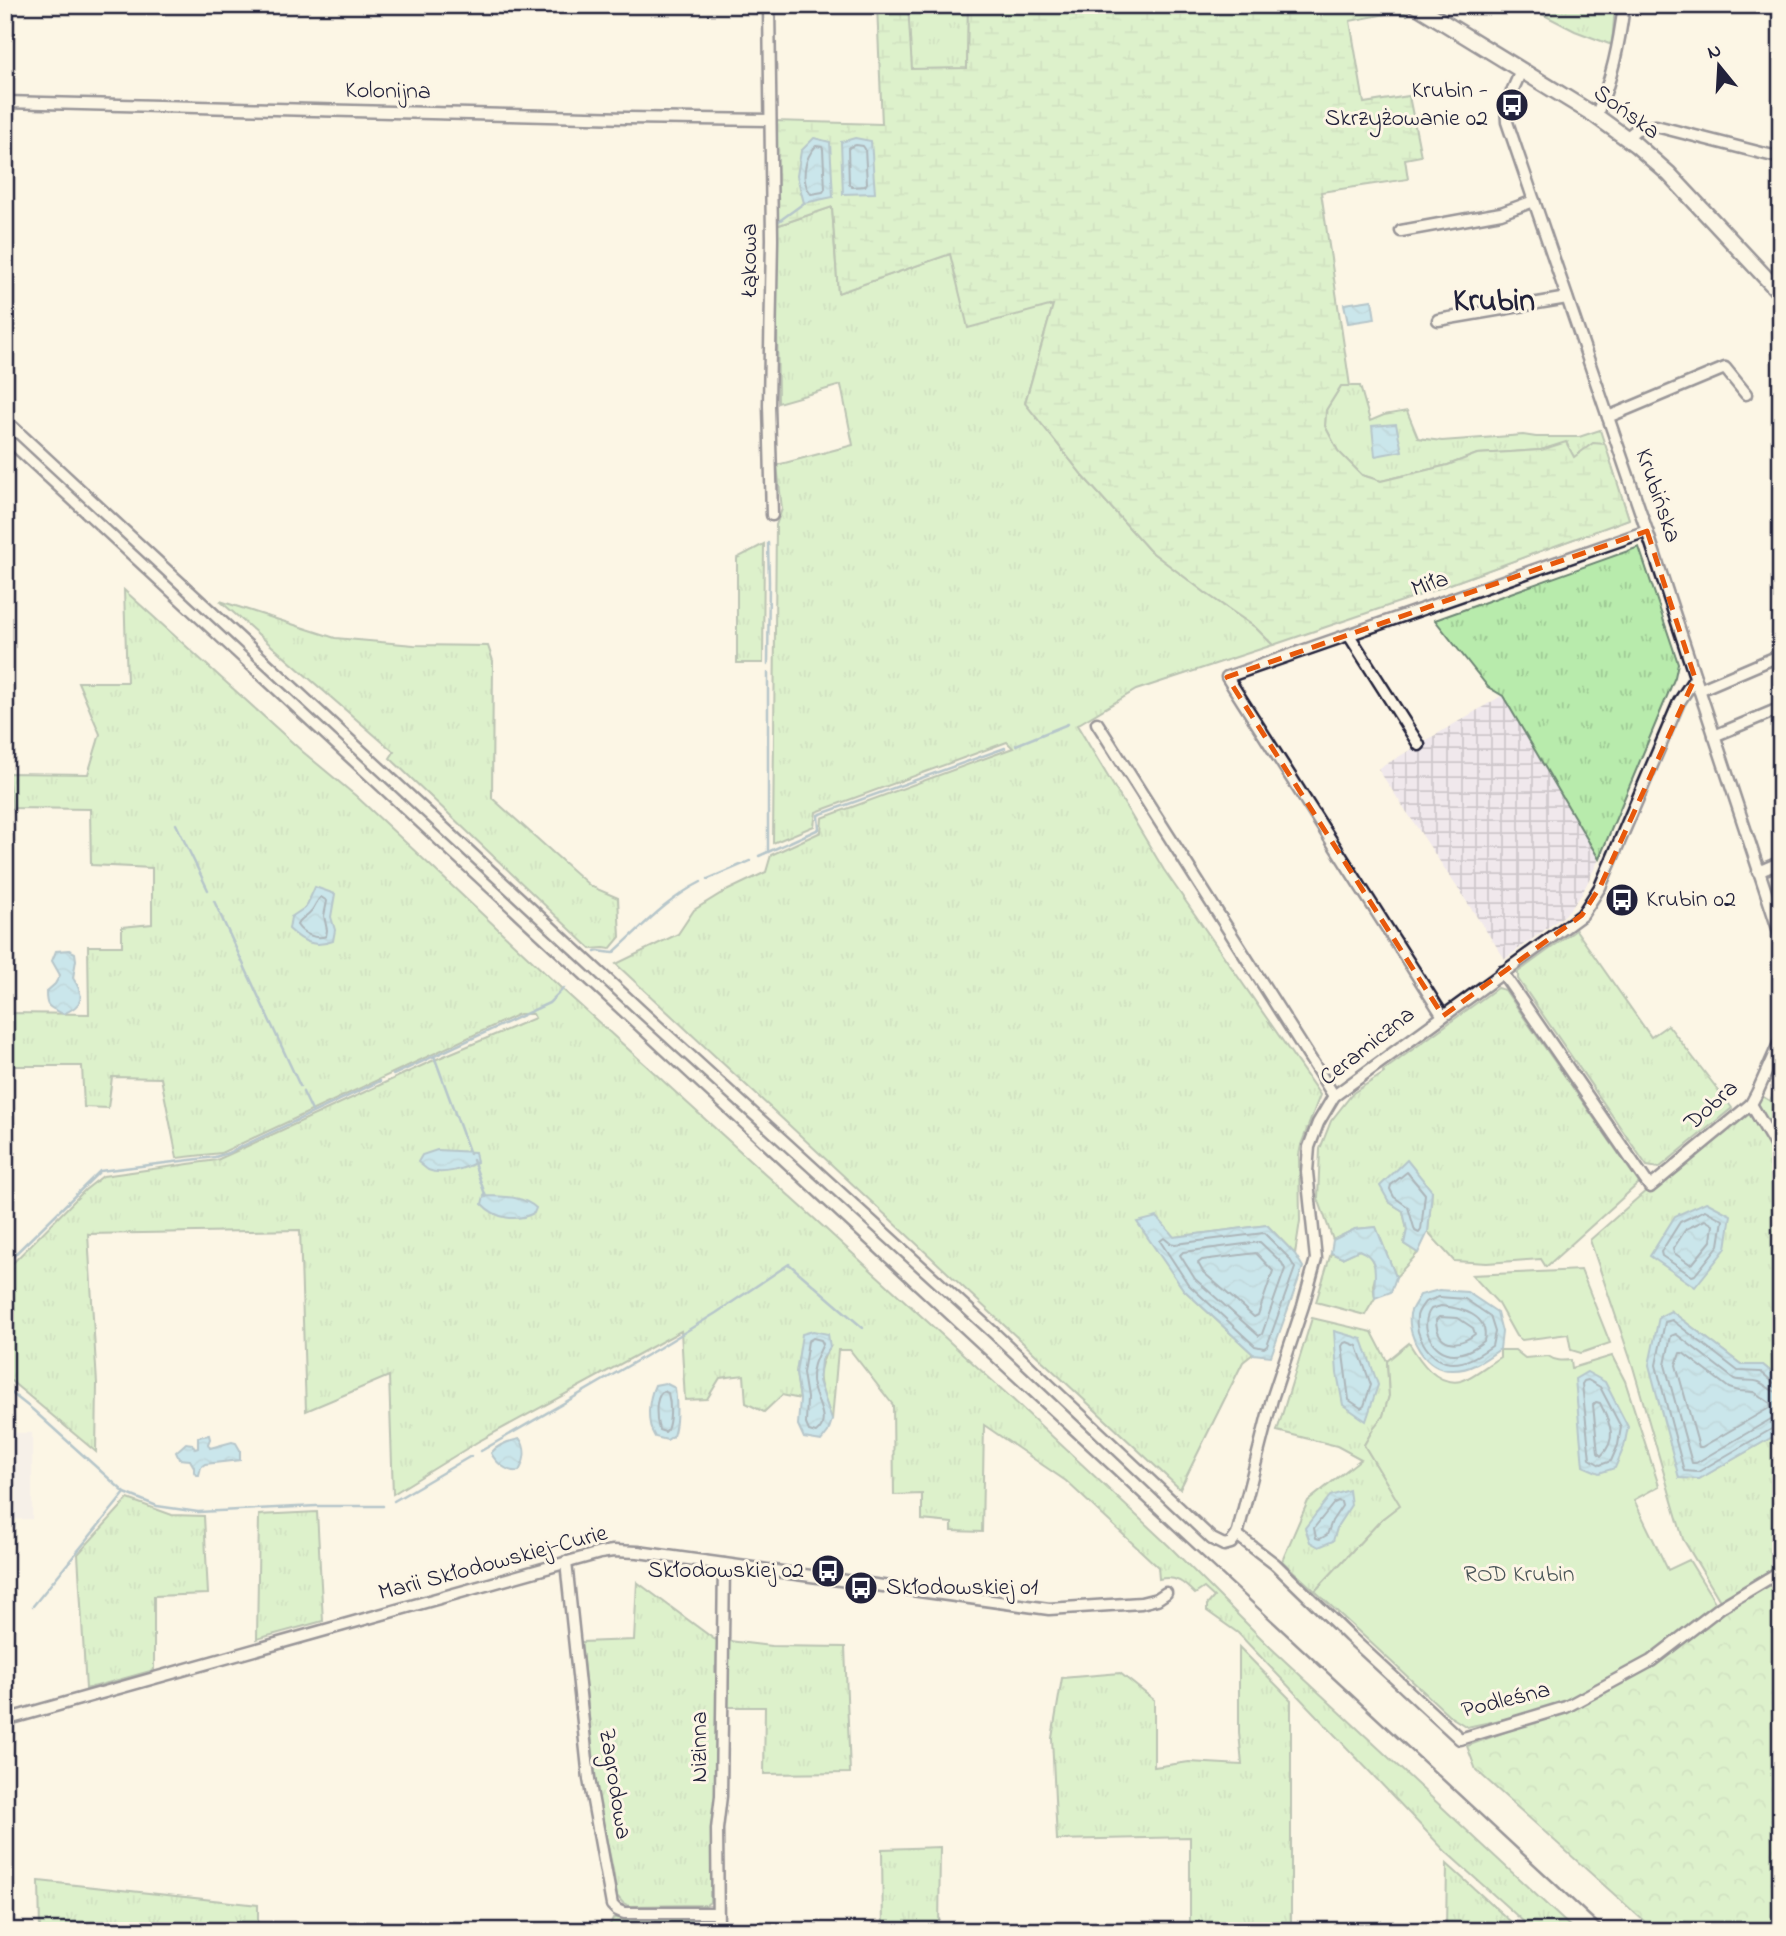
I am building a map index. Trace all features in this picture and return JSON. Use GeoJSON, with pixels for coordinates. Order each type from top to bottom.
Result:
{"type":"FeatureCollection","features":[{"type":"Feature","properties":{"kind":"street","name":"Łąkowa"},"geometry":{"type":"LineString","coordinates":[[769,5],[772,239],[769,418],[772,515]]}},
{"type":"Feature","properties":{"kind":"street","name":"Sońska"},"geometry":{"type":"LineString","coordinates":[[1415,5],[1596,116],[1626,138],[1669,174],[1781,294]]}},
{"type":"Feature","properties":{"kind":"street"},"geometry":{"type":"LineString","coordinates":[[1596,116],[1614,68],[1624,5]]}},
{"type":"Feature","properties":{"kind":"street","name":"Krubińska"},"geometry":{"type":"LineString","coordinates":[[1521,71],[1508,98],[1506,113],[1781,938]]}},
{"type":"Feature","properties":{"kind":"street","name":"Kolonijna"},"geometry":{"type":"LineString","coordinates":[[5,102],[770,120]]}},
{"type":"Feature","properties":{"kind":"street"},"geometry":{"type":"LineString","coordinates":[[1626,138],[1637,128],[1656,126],[1781,158]]}},
{"type":"Feature","properties":{"kind":"street"},"geometry":{"type":"LineString","coordinates":[[1401,231],[1501,213],[1534,201]]}},
{"type":"Feature","properties":{"kind":"street"},"geometry":{"type":"LineString","coordinates":[[1438,320],[1567,298]]}},
{"type":"Feature","properties":{"kind":"street"},"geometry":{"type":"LineString","coordinates":[[1608,417],[1725,368],[1746,394]]}},
{"type":"Feature","properties":{"kind":"street"},"geometry":{"type":"LineString","coordinates":[[5,420],[642,1012],[994,1333],[1212,1539],[1226,1545],[1237,1535]]}},
{"type":"Feature","properties":{"kind":"street","name":"Miła"},"geometry":{"type":"LineString","coordinates":[[1443,1016],[1227,677],[1647,531]]}},
{"type":"Feature","properties":{"kind":"street"},"geometry":{"type":"LineString","coordinates":[[1349,635],[1419,745]]}},
{"type":"Feature","properties":{"kind":"street"},"geometry":{"type":"LineString","coordinates":[[1699,690],[1781,655]]}},
{"type":"Feature","properties":{"kind":"street","name":"Ceramiczna"},"geometry":{"type":"LineString","coordinates":[[1237,1535],[1269,1407],[1316,1259],[1307,1172],[1309,1147],[1318,1123],[1335,1096],[1582,915],[1600,887],[1679,702],[1695,678]]}},
{"type":"Feature","properties":{"kind":"street"},"geometry":{"type":"LineString","coordinates":[[1714,736],[1781,708]]}},
{"type":"Feature","properties":{"kind":"street"},"geometry":{"type":"LineString","coordinates":[[1097,723],[1335,1096]]}},
{"type":"Feature","properties":{"kind":"street"},"geometry":{"type":"LineString","coordinates":[[1758,872],[1781,862]]}},
{"type":"Feature","properties":{"kind":"street","name":"Dobra"},"geometry":{"type":"LineString","coordinates":[[1502,972],[1650,1187],[1751,1104],[1781,1040]]}},
{"type":"Feature","properties":{"kind":"street"},"geometry":{"type":"LineString","coordinates":[[1751,1104],[1781,1156]]}},
{"type":"Feature","properties":{"kind":"street","name":"Podleśna"},"geometry":{"type":"LineString","coordinates":[[1237,1535],[1275,1564],[1460,1739],[1566,1707],[1651,1661],[1721,1607],[1781,1571]]}},
{"type":"Feature","properties":{"kind":"street","name":"Marii Skłodowskiej-Curie"},"geometry":{"type":"LineString","coordinates":[[5,1720],[600,1553],[619,1551],[724,1564],[1049,1609],[1141,1604],[1167,1593]]}},
{"type":"Feature","properties":{"kind":"street","name":"Zagrodowa"},"geometry":{"type":"LineString","coordinates":[[566,1562],[589,1779],[612,1905],[624,1913],[717,1913]]}},
{"type":"Feature","properties":{"kind":"street","name":"Nizinna"},"geometry":{"type":"LineString","coordinates":[[718,1931],[724,1564]]}},
{"type":"Feature","properties":{"kind":"highlighted area"},"geometry":{"type":"Polygon","coordinates":[[[1647,531],[1695,678],[1600,887],[1582,915],[1443,1016],[1227,677],[1647,531]]]}},
{"type":"Feature","properties":{"kind":"shaded area"},"geometry":{"type":"Polygon","coordinates":[[[1503,695],[1599,859],[1582,894],[1565,915],[1505,959],[1378,769],[1503,695]]]}},
{"type":"Feature","properties":{"kind":"shaded area"},"geometry":{"type":"Polygon","coordinates":[[[5,1433],[32,1433],[32,1519],[5,1519],[5,1433]]]}},
{"type":"Feature","properties":{"kind":"green space"},"geometry":{"type":"Polygon","coordinates":[[[877,5],[908,5],[912,69],[967,68],[968,5],[1392,5],[1408,15],[1391,13],[1350,21],[1364,103],[1409,96],[1421,156],[1405,159],[1408,179],[1321,192],[1350,386],[1341,386],[1326,410],[1325,426],[1338,451],[1362,475],[1381,481],[1448,465],[1477,454],[1541,450],[1566,442],[1574,457],[1593,443],[1605,444],[1629,519],[1273,645],[1255,627],[1149,550],[1083,476],[1025,403],[1053,305],[968,328],[950,254],[838,293],[832,207],[776,226],[774,121],[882,124],[877,5]]]}},
{"type":"Feature","properties":{"kind":"green space"},"geometry":{"type":"Polygon","coordinates":[[[908,5],[968,5],[967,69],[911,69],[908,5]]]}},
{"type":"Feature","properties":{"kind":"green space"},"geometry":{"type":"Polygon","coordinates":[[[1538,5],[1615,5],[1612,45],[1575,31],[1536,11],[1538,5]]]}},
{"type":"Feature","properties":{"kind":"green space"},"geometry":{"type":"Polygon","coordinates":[[[832,207],[838,293],[950,254],[1053,305],[1025,403],[1083,476],[1149,550],[1255,627],[1273,645],[1136,690],[1077,725],[1164,870],[1320,1095],[1299,1155],[1300,1221],[1295,1254],[1267,1225],[1173,1237],[1183,1289],[1253,1354],[1243,1362],[1180,1489],[616,964],[678,934],[694,910],[766,872],[771,855],[821,832],[822,818],[1013,748],[1007,742],[816,812],[814,826],[773,843],[776,525],[782,509],[777,465],[853,445],[841,385],[778,403],[776,226],[832,207]]]}},
{"type":"Feature","properties":{"kind":"green space"},"geometry":{"type":"Polygon","coordinates":[[[1341,386],[1360,386],[1370,421],[1384,415],[1407,411],[1418,438],[1442,441],[1523,435],[1579,437],[1600,430],[1629,519],[1417,596],[1566,443],[1541,450],[1477,454],[1448,465],[1381,481],[1362,475],[1338,451],[1325,426],[1326,410],[1341,386]]]}},
{"type":"Feature","properties":{"kind":"green space"},"geometry":{"type":"Polygon","coordinates":[[[764,544],[763,663],[737,663],[737,558],[764,544]]]}},
{"type":"Feature","properties":{"kind":"green space"},"geometry":{"type":"Polygon","coordinates":[[[1639,547],[1678,663],[1675,677],[1599,859],[1503,696],[1488,687],[1435,620],[1639,547]]]}},
{"type":"Feature","properties":{"kind":"green space"},"geometry":{"type":"Polygon","coordinates":[[[124,590],[303,752],[356,796],[560,987],[1008,1395],[1169,1546],[1271,1648],[1575,1931],[1534,1931],[1445,1851],[1238,1633],[1207,1611],[1207,1605],[1214,1597],[1204,1588],[1195,1594],[1175,1579],[1159,1579],[1158,1567],[1066,1481],[984,1425],[982,1532],[952,1531],[952,1523],[922,1520],[922,1494],[894,1495],[893,1405],[850,1350],[838,1350],[832,1420],[820,1383],[821,1366],[830,1347],[799,1355],[796,1373],[800,1399],[782,1395],[764,1412],[746,1403],[744,1375],[720,1378],[707,1399],[685,1400],[681,1331],[479,1441],[393,1494],[389,1376],[306,1411],[300,1230],[88,1234],[97,1384],[96,1452],[5,1376],[5,1271],[85,1190],[103,1176],[217,1160],[432,1061],[535,1018],[533,1014],[519,1014],[221,1153],[177,1158],[161,1078],[112,1077],[108,1108],[84,1107],[82,1066],[7,1066],[7,1013],[89,1014],[88,946],[122,946],[122,927],[152,924],[152,868],[91,865],[90,809],[12,808],[8,773],[88,774],[100,734],[78,682],[127,682],[124,590]]]}},
{"type":"Feature","properties":{"kind":"green space"},"geometry":{"type":"Polygon","coordinates":[[[220,601],[335,638],[414,645],[488,646],[493,661],[492,798],[590,886],[618,898],[620,937],[610,949],[591,949],[390,758],[394,752],[220,601]]]}},
{"type":"Feature","properties":{"kind":"green space"},"geometry":{"type":"Polygon","coordinates":[[[1576,930],[1651,1037],[1668,1025],[1732,1108],[1659,1168],[1647,1166],[1518,979],[1518,972],[1576,930]]]}},
{"type":"Feature","properties":{"kind":"green space"},"geometry":{"type":"Polygon","coordinates":[[[1497,988],[1505,990],[1639,1183],[1546,1267],[1541,1259],[1487,1263],[1454,1261],[1428,1232],[1432,1191],[1389,1202],[1403,1211],[1407,1230],[1404,1244],[1418,1253],[1396,1277],[1376,1227],[1355,1229],[1333,1240],[1318,1198],[1320,1149],[1331,1121],[1353,1093],[1384,1073],[1383,1071],[1497,988]]]}},
{"type":"Feature","properties":{"kind":"green space"},"geometry":{"type":"Polygon","coordinates":[[[1781,1071],[1781,1380],[1763,1365],[1742,1365],[1671,1311],[1699,1479],[1781,1432],[1781,1568],[1722,1604],[1683,1539],[1633,1367],[1590,1240],[1757,1093],[1770,1101],[1781,1071]]]}},
{"type":"Feature","properties":{"kind":"green space"},"geometry":{"type":"Polygon","coordinates":[[[1359,1250],[1369,1254],[1377,1271],[1373,1285],[1375,1298],[1365,1315],[1316,1302],[1331,1253],[1342,1258],[1359,1250]]]}},
{"type":"Feature","properties":{"kind":"green space"},"geometry":{"type":"Polygon","coordinates":[[[1581,1270],[1610,1343],[1581,1353],[1571,1350],[1568,1334],[1522,1340],[1516,1336],[1497,1302],[1472,1275],[1581,1270]]]}},
{"type":"Feature","properties":{"kind":"green space"},"geometry":{"type":"Polygon","coordinates":[[[1312,1318],[1372,1332],[1387,1361],[1389,1396],[1383,1416],[1364,1445],[1401,1505],[1382,1519],[1315,1591],[1282,1561],[1308,1501],[1361,1459],[1337,1446],[1277,1431],[1312,1318]]]}},
{"type":"Feature","properties":{"kind":"green space","name":"ROD Krubin"},"geometry":{"type":"Polygon","coordinates":[[[1409,1343],[1430,1371],[1452,1382],[1476,1374],[1500,1357],[1500,1350],[1515,1350],[1525,1358],[1548,1356],[1571,1360],[1572,1368],[1612,1356],[1625,1381],[1659,1486],[1634,1500],[1668,1570],[1689,1560],[1718,1607],[1650,1659],[1566,1706],[1467,1727],[1451,1717],[1315,1591],[1382,1519],[1400,1505],[1364,1445],[1383,1416],[1389,1396],[1387,1361],[1409,1343]]]}},
{"type":"Feature","properties":{"kind":"green space"},"geometry":{"type":"Polygon","coordinates":[[[128,1499],[172,1515],[204,1516],[208,1594],[154,1596],[154,1670],[86,1689],[78,1554],[128,1499]]]}},
{"type":"Feature","properties":{"kind":"green space"},"geometry":{"type":"Polygon","coordinates":[[[317,1512],[323,1621],[257,1639],[259,1515],[317,1512]]]}},
{"type":"Feature","properties":{"kind":"green space"},"geometry":{"type":"Polygon","coordinates":[[[1781,1575],[1781,1931],[1655,1931],[1476,1770],[1467,1746],[1567,1709],[1781,1575]]]}},
{"type":"Feature","properties":{"kind":"green space"},"geometry":{"type":"Polygon","coordinates":[[[637,1582],[718,1640],[718,1664],[715,1667],[718,1676],[717,1792],[713,1826],[713,1892],[710,1892],[710,1902],[706,1905],[629,1906],[617,1896],[598,1800],[581,1642],[634,1640],[637,1582]]]}},
{"type":"Feature","properties":{"kind":"green space"},"geometry":{"type":"Polygon","coordinates":[[[729,1641],[771,1646],[845,1647],[850,1773],[764,1774],[765,1707],[728,1707],[729,1641]]]}},
{"type":"Feature","properties":{"kind":"green space"},"geometry":{"type":"Polygon","coordinates":[[[1239,1647],[1291,1700],[1291,1931],[1190,1931],[1190,1837],[1057,1840],[1052,1738],[1062,1678],[1120,1673],[1154,1700],[1154,1767],[1189,1762],[1242,1765],[1239,1732],[1239,1647]]]}},
{"type":"Feature","properties":{"kind":"green space"},"geometry":{"type":"Polygon","coordinates":[[[940,1847],[939,1931],[883,1931],[882,1849],[940,1847]]]}},
{"type":"Feature","properties":{"kind":"green space"},"geometry":{"type":"Polygon","coordinates":[[[1447,1864],[1521,1931],[1446,1931],[1447,1864]]]}},
{"type":"Feature","properties":{"kind":"green space"},"geometry":{"type":"Polygon","coordinates":[[[39,1881],[258,1905],[258,1931],[40,1931],[39,1881]]]}},
{"type":"Feature","properties":{"kind":"green space"},"geometry":{"type":"Polygon","coordinates":[[[707,1917],[713,1922],[713,1931],[607,1931],[613,1918],[707,1917]]]}},
{"type":"Feature","properties":{"kind":"water"},"geometry":{"type":"Polygon","coordinates":[[[814,138],[830,142],[833,197],[804,203],[797,176],[801,151],[814,138]]]}},
{"type":"Feature","properties":{"kind":"water"},"geometry":{"type":"Polygon","coordinates":[[[855,138],[871,141],[875,193],[843,194],[841,142],[855,138]]]}},
{"type":"Feature","properties":{"kind":"water"},"geometry":{"type":"Polygon","coordinates":[[[1372,300],[1375,319],[1348,323],[1344,304],[1372,300]]]}},
{"type":"Feature","properties":{"kind":"water"},"geometry":{"type":"Polygon","coordinates":[[[1396,424],[1402,451],[1375,456],[1372,426],[1396,424]]]}},
{"type":"Feature","properties":{"kind":"water"},"geometry":{"type":"Polygon","coordinates":[[[315,887],[335,894],[331,917],[335,930],[333,941],[320,944],[309,942],[289,929],[291,917],[306,907],[315,887]]]}},
{"type":"Feature","properties":{"kind":"water"},"geometry":{"type":"Polygon","coordinates":[[[69,950],[75,953],[73,978],[81,995],[79,1003],[63,1014],[49,1006],[46,992],[60,975],[52,961],[56,951],[69,950]]]}},
{"type":"Feature","properties":{"kind":"water"},"geometry":{"type":"Polygon","coordinates":[[[437,1150],[475,1152],[477,1162],[459,1169],[434,1172],[418,1162],[422,1155],[437,1150]]]}},
{"type":"Feature","properties":{"kind":"water"},"geometry":{"type":"Polygon","coordinates":[[[1407,1160],[1432,1191],[1428,1232],[1418,1253],[1404,1244],[1407,1230],[1403,1211],[1389,1202],[1380,1186],[1407,1160]]]}},
{"type":"Feature","properties":{"kind":"water"},"geometry":{"type":"Polygon","coordinates":[[[484,1196],[518,1199],[536,1208],[534,1213],[527,1216],[506,1218],[482,1204],[484,1196]]]}},
{"type":"Feature","properties":{"kind":"water"},"geometry":{"type":"Polygon","coordinates":[[[1706,1202],[1731,1215],[1726,1248],[1695,1287],[1650,1256],[1675,1216],[1706,1202]]]}},
{"type":"Feature","properties":{"kind":"water"},"geometry":{"type":"Polygon","coordinates":[[[1157,1217],[1174,1237],[1267,1225],[1295,1254],[1303,1267],[1271,1356],[1253,1354],[1183,1289],[1137,1222],[1157,1217]]]}},
{"type":"Feature","properties":{"kind":"water"},"geometry":{"type":"Polygon","coordinates":[[[1376,1227],[1396,1277],[1391,1292],[1375,1298],[1375,1270],[1371,1259],[1359,1250],[1342,1258],[1331,1253],[1333,1240],[1355,1229],[1376,1227]]]}},
{"type":"Feature","properties":{"kind":"water"},"geometry":{"type":"Polygon","coordinates":[[[1439,1290],[1467,1292],[1497,1312],[1502,1332],[1500,1349],[1477,1364],[1458,1370],[1442,1369],[1426,1358],[1411,1332],[1410,1314],[1420,1295],[1439,1290]]]}},
{"type":"Feature","properties":{"kind":"water"},"geometry":{"type":"Polygon","coordinates":[[[1671,1311],[1742,1365],[1763,1365],[1781,1380],[1781,1432],[1699,1479],[1679,1478],[1649,1365],[1659,1317],[1671,1311]]]}},
{"type":"Feature","properties":{"kind":"water"},"geometry":{"type":"Polygon","coordinates":[[[813,1331],[828,1334],[830,1347],[821,1360],[819,1381],[832,1420],[821,1441],[804,1438],[798,1425],[800,1399],[796,1373],[802,1334],[813,1331]]]}},
{"type":"Feature","properties":{"kind":"water"},"geometry":{"type":"Polygon","coordinates":[[[1334,1331],[1362,1339],[1378,1385],[1366,1421],[1343,1405],[1334,1331]]]}},
{"type":"Feature","properties":{"kind":"water"},"geometry":{"type":"Polygon","coordinates":[[[1587,1372],[1605,1382],[1628,1427],[1624,1447],[1615,1468],[1599,1473],[1583,1466],[1575,1379],[1587,1372]]]}},
{"type":"Feature","properties":{"kind":"water"},"geometry":{"type":"Polygon","coordinates":[[[665,1383],[675,1388],[677,1406],[673,1436],[667,1440],[655,1437],[649,1418],[655,1385],[665,1383]]]}},
{"type":"Feature","properties":{"kind":"water"},"geometry":{"type":"Polygon","coordinates":[[[209,1435],[210,1448],[236,1443],[240,1450],[240,1460],[205,1464],[199,1475],[196,1475],[190,1460],[179,1459],[176,1452],[186,1443],[198,1448],[198,1437],[209,1435]]]}},
{"type":"Feature","properties":{"kind":"water"},"geometry":{"type":"Polygon","coordinates":[[[520,1439],[524,1451],[523,1463],[519,1471],[507,1469],[499,1464],[491,1453],[504,1443],[520,1439]]]}},
{"type":"Feature","properties":{"kind":"water"},"geometry":{"type":"Polygon","coordinates":[[[1349,1490],[1351,1505],[1338,1525],[1333,1541],[1319,1547],[1310,1542],[1305,1528],[1330,1496],[1349,1490]]]}},
{"type":"Feature","properties":{"kind":"waterway"},"geometry":{"type":"LineString","coordinates":[[775,224],[804,203]]}},
{"type":"Feature","properties":{"kind":"waterway"},"geometry":{"type":"LineString","coordinates":[[767,228],[767,260]]}},
{"type":"Feature","properties":{"kind":"waterway"},"geometry":{"type":"LineString","coordinates":[[768,543],[768,664]]}},
{"type":"Feature","properties":{"kind":"waterway"},"geometry":{"type":"LineString","coordinates":[[768,673],[768,852]]}},
{"type":"Feature","properties":{"kind":"waterway"},"geometry":{"type":"LineString","coordinates":[[1016,745],[1068,724]]}},
{"type":"Feature","properties":{"kind":"waterway"},"geometry":{"type":"LineString","coordinates":[[759,856],[819,829],[818,815],[1005,748]]}},
{"type":"Feature","properties":{"kind":"waterway"},"geometry":{"type":"LineString","coordinates":[[176,824],[208,890]]}},
{"type":"Feature","properties":{"kind":"waterway"},"geometry":{"type":"LineString","coordinates":[[708,879],[750,861]]}},
{"type":"Feature","properties":{"kind":"waterway"},"geometry":{"type":"LineString","coordinates":[[595,952],[613,953],[666,905],[701,882]]}},
{"type":"Feature","properties":{"kind":"waterway"},"geometry":{"type":"LineString","coordinates":[[214,901],[300,1086]]}},
{"type":"Feature","properties":{"kind":"waterway"},"geometry":{"type":"LineString","coordinates":[[393,1075],[549,1003],[564,988]]}},
{"type":"Feature","properties":{"kind":"waterway"},"geometry":{"type":"LineString","coordinates":[[434,1056],[470,1154]]}},
{"type":"Feature","properties":{"kind":"waterway"},"geometry":{"type":"LineString","coordinates":[[5,1264],[100,1171],[215,1157],[228,1153],[380,1081]]}},
{"type":"Feature","properties":{"kind":"waterway"},"geometry":{"type":"LineString","coordinates":[[303,1092],[312,1111]]}},
{"type":"Feature","properties":{"kind":"waterway"},"geometry":{"type":"LineString","coordinates":[[473,1160],[486,1197]]}},
{"type":"Feature","properties":{"kind":"waterway"},"geometry":{"type":"LineString","coordinates":[[481,1451],[659,1348],[789,1264],[863,1328]]}},
{"type":"Feature","properties":{"kind":"waterway"},"geometry":{"type":"LineString","coordinates":[[5,1388],[125,1493],[33,1606]]}},
{"type":"Feature","properties":{"kind":"waterway"},"geometry":{"type":"LineString","coordinates":[[394,1501],[471,1456]]}},
{"type":"Feature","properties":{"kind":"waterway"},"geometry":{"type":"LineString","coordinates":[[125,1493],[157,1506],[198,1512],[317,1506],[383,1506]]}},
{"type":"Feature","properties":{"kind":"railway"},"geometry":{"type":"LineString","coordinates":[[5,445],[1606,1931]]}},
{"type":"Feature","properties":{"kind":"place","name":"Krubin - Skrzyżowanie 02"},"geometry":{"type":"Point","coordinates":[1512,105]}},
{"type":"Feature","properties":{"kind":"place","name":"Krubin 02"},"geometry":{"type":"Point","coordinates":[1622,900]}},
{"type":"Feature","properties":{"kind":"place","name":"Skłodowskiej 02"},"geometry":{"type":"Point","coordinates":[828,1571]}},
{"type":"Feature","properties":{"kind":"place","name":"Skłodowskiej 01"},"geometry":{"type":"Point","coordinates":[861,1588]}},
{"type":"Feature","properties":{"kind":"district","name":"Krubin"},"geometry":{"type":"Point","coordinates":[1494,302]}}]}
